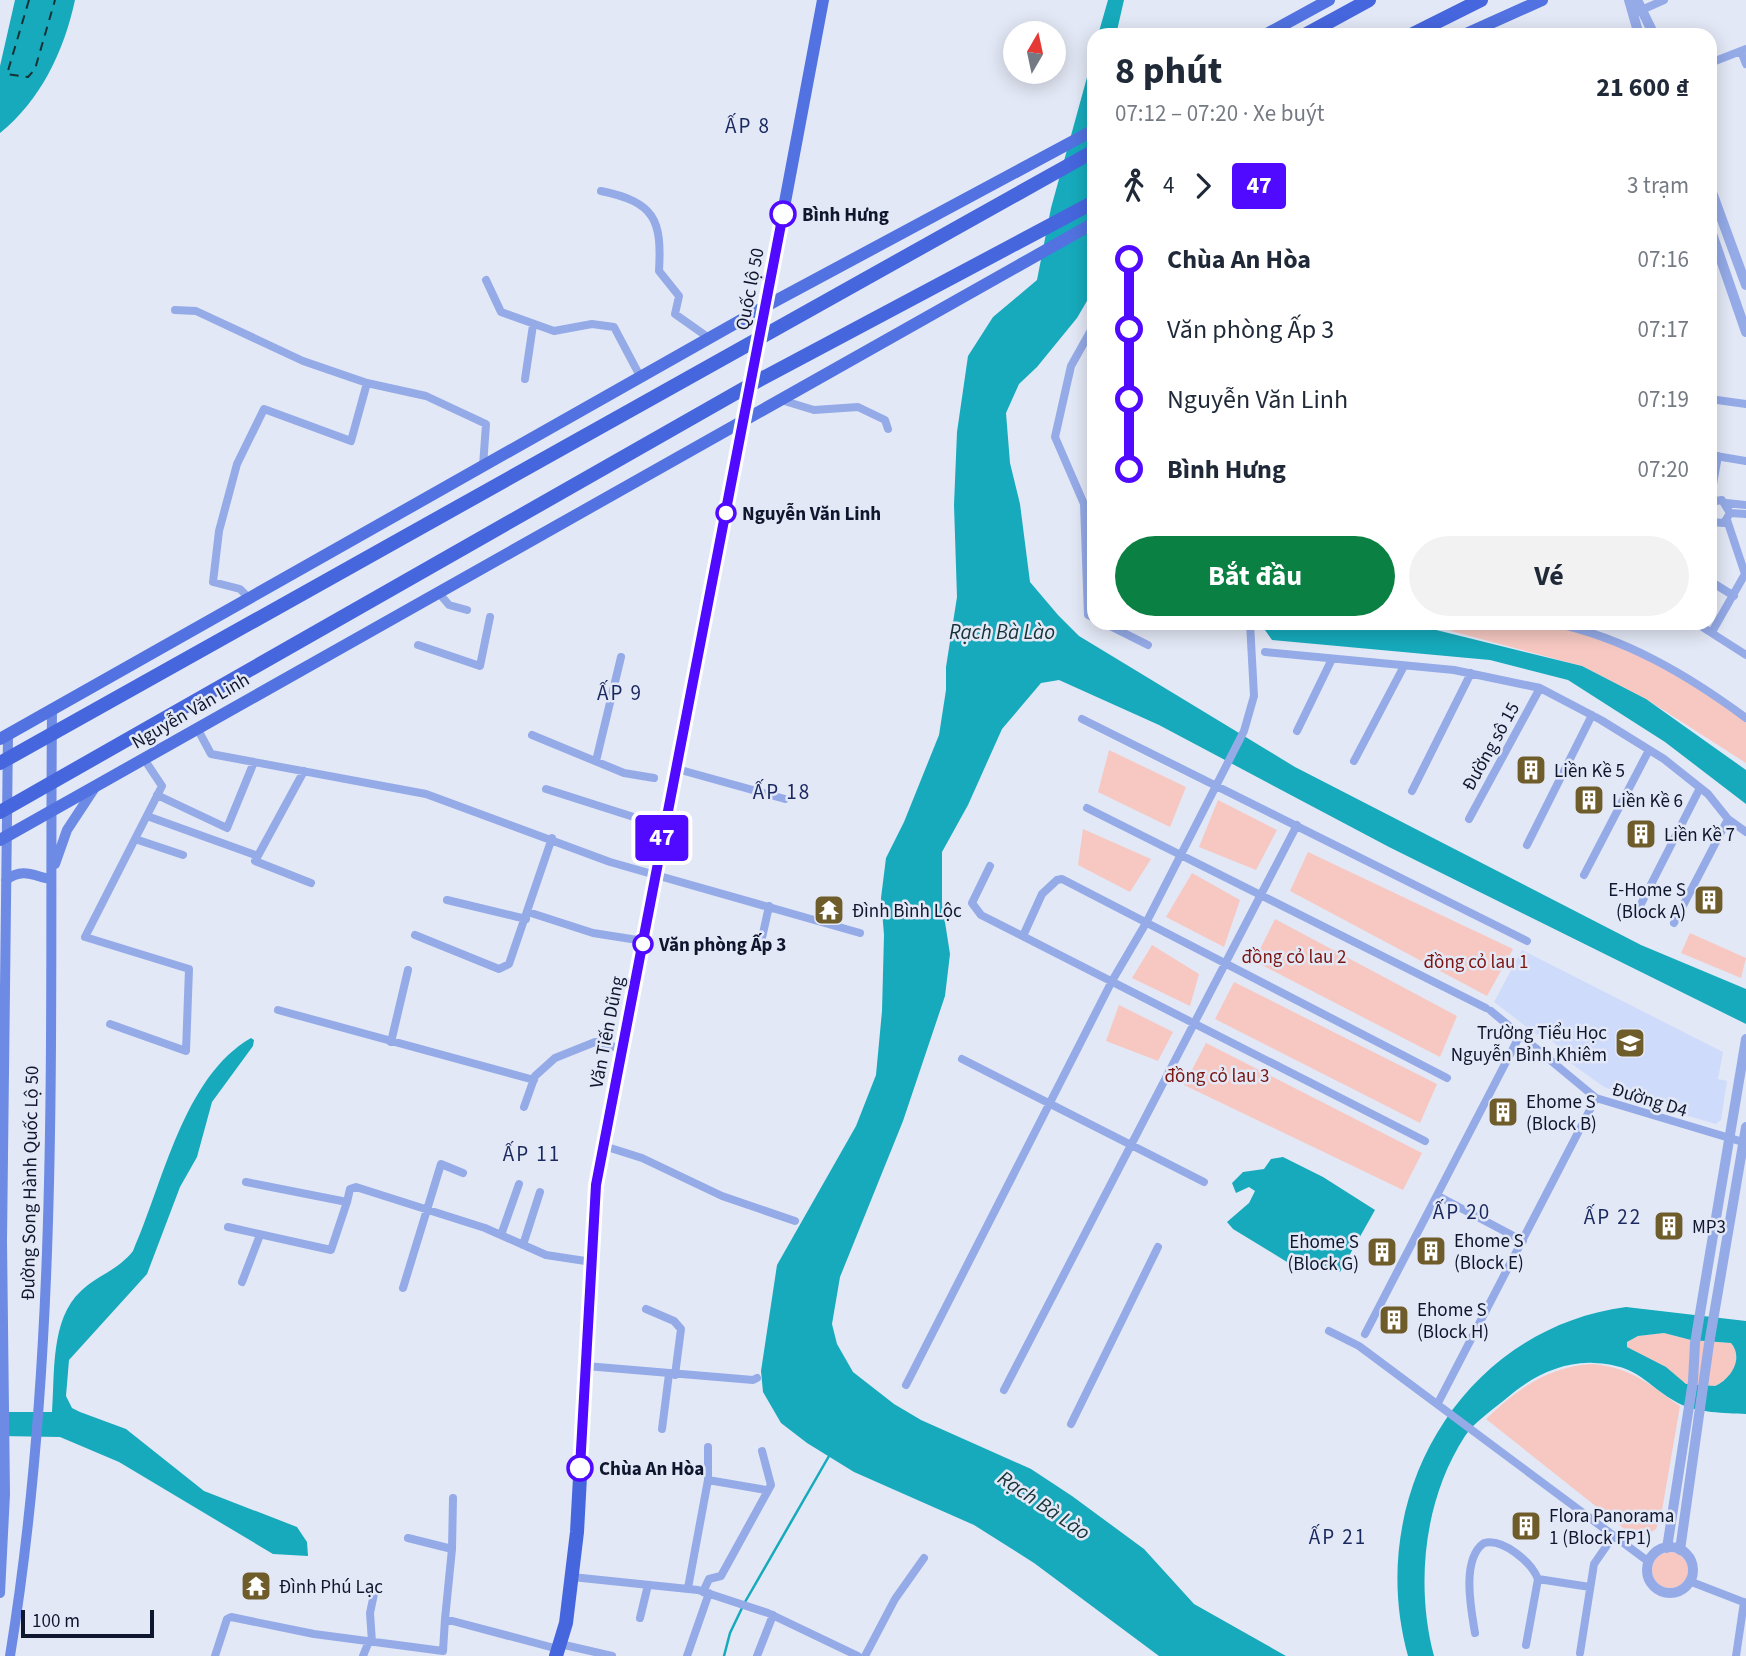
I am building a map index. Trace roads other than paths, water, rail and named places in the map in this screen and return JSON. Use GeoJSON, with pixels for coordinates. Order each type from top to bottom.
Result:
{"type":"FeatureCollection","features":[{"type":"Feature","properties":{"kind":"highway"},"geometry":{"type":"LineString","coordinates":[[1318,28],[1369,0]]}},
{"type":"Feature","properties":{"kind":"highway"},"geometry":{"type":"LineString","coordinates":[[1425,28],[1481,0]]}},
{"type":"Feature","properties":{"kind":"highway"},"geometry":{"type":"LineString","coordinates":[[4,761],[1087,155]]}},
{"type":"Feature","properties":{"kind":"highway","name":"Nguyễn Văn Linh"},"geometry":{"type":"LineString","coordinates":[[3,811],[750,385],[1087,206]]}},
{"type":"Feature","properties":{"kind":"highway","name":"Quốc lộ 50"},"geometry":{"type":"LineString","coordinates":[[743,421],[761,335]]}},
{"type":"Feature","properties":{"kind":"highway","name":"Văn Tiến Dũng"},"geometry":{"type":"LineString","coordinates":[[558,1650],[572,1577],[596,1185],[743,421]]}},
{"type":"Feature","properties":{"kind":"main road","name":"Quốc lộ 50"},"geometry":{"type":"LineString","coordinates":[[761,335],[824,0]]}},
{"type":"Feature","properties":{"kind":"main road"},"geometry":{"type":"LineString","coordinates":[[1278,28],[1329,0]]}},
{"type":"Feature","properties":{"kind":"main road"},"geometry":{"type":"LineString","coordinates":[[1480,28],[1542,0]]}},
{"type":"Feature","properties":{"kind":"main road"},"geometry":{"type":"LineString","coordinates":[[4,736],[766,306],[1087,134]]}},
{"type":"Feature","properties":{"kind":"main road"},"geometry":{"type":"LineString","coordinates":[[996,184],[1006,199]]}},
{"type":"Feature","properties":{"kind":"main road","name":"Nguyễn Văn Linh"},"geometry":{"type":"LineString","coordinates":[[3,838],[1087,227]]}},
{"type":"Feature","properties":{"kind":"main road","name":"Đường Song Hành Quốc Lộ 50"},"geometry":{"type":"LineString","coordinates":[[10,1656],[37,1403],[46,1238],[52,709]]}},
{"type":"Feature","properties":{"kind":"main road","name":"Đường Song Hành Quốc Lộ 50"},"geometry":{"type":"LineString","coordinates":[[0,1592],[5,1520],[2,1241],[3,931],[6,880],[3,838],[4,736]]}},
{"type":"Feature","properties":{"kind":"main road"},"geometry":{"type":"LineString","coordinates":[[6,880],[16,874],[28,872],[40,874],[51,882],[67,830],[99,784]]}},
{"type":"Feature","properties":{"kind":"street"},"geometry":{"type":"LineString","coordinates":[[1629,0],[1636,28]]}},
{"type":"Feature","properties":{"kind":"street"},"geometry":{"type":"LineString","coordinates":[[1631,15],[1640,4],[1664,0]]}},
{"type":"Feature","properties":{"kind":"street"},"geometry":{"type":"LineString","coordinates":[[1640,4],[1651,28]]}},
{"type":"Feature","properties":{"kind":"street"},"geometry":{"type":"LineString","coordinates":[[1717,60],[1744,50],[1746,64]]}},
{"type":"Feature","properties":{"kind":"street"},"geometry":{"type":"LineString","coordinates":[[601,191],[623,196],[647,210],[661,233],[659,271],[679,296],[675,314],[709,338]]}},
{"type":"Feature","properties":{"kind":"street"},"geometry":{"type":"LineString","coordinates":[[1717,217],[1746,285]]}},
{"type":"Feature","properties":{"kind":"street"},"geometry":{"type":"LineString","coordinates":[[1717,248],[1746,332]]}},
{"type":"Feature","properties":{"kind":"street"},"geometry":{"type":"LineString","coordinates":[[486,280],[501,312],[533,325],[554,331],[592,324],[614,327],[641,378]]}},
{"type":"Feature","properties":{"kind":"street"},"geometry":{"type":"LineString","coordinates":[[175,310],[196,311],[291,356],[368,383],[425,397],[486,424],[483,466]]}},
{"type":"Feature","properties":{"kind":"street"},"geometry":{"type":"LineString","coordinates":[[525,379],[533,325]]}},
{"type":"Feature","properties":{"kind":"street"},"geometry":{"type":"LineString","coordinates":[[1087,337],[1071,366],[1055,437],[1084,504],[1087,587]]}},
{"type":"Feature","properties":{"kind":"street"},"geometry":{"type":"LineString","coordinates":[[249,598],[240,589],[213,582],[219,531],[237,464],[264,409],[351,442],[368,383]]}},
{"type":"Feature","properties":{"kind":"street"},"geometry":{"type":"LineString","coordinates":[[778,399],[814,410],[858,407],[885,420],[888,429]]}},
{"type":"Feature","properties":{"kind":"street"},"geometry":{"type":"LineString","coordinates":[[1717,400],[1746,404]]}},
{"type":"Feature","properties":{"kind":"street"},"geometry":{"type":"LineString","coordinates":[[1717,456],[1746,461]]}},
{"type":"Feature","properties":{"kind":"street"},"geometry":{"type":"LineString","coordinates":[[1717,499],[1726,503],[1746,505]]}},
{"type":"Feature","properties":{"kind":"street"},"geometry":{"type":"LineString","coordinates":[[1717,624],[1745,573],[1726,503]]}},
{"type":"Feature","properties":{"kind":"street"},"geometry":{"type":"LineString","coordinates":[[1717,524],[1720,525],[1729,516],[1746,514]]}},
{"type":"Feature","properties":{"kind":"street"},"geometry":{"type":"LineString","coordinates":[[1717,585],[1734,596]]}},
{"type":"Feature","properties":{"kind":"street"},"geometry":{"type":"LineString","coordinates":[[438,592],[449,605],[467,610]]}},
{"type":"Feature","properties":{"kind":"street"},"geometry":{"type":"LineString","coordinates":[[418,645],[480,666],[490,617]]}},
{"type":"Feature","properties":{"kind":"street"},"geometry":{"type":"LineString","coordinates":[[1118,630],[1148,645]]}},
{"type":"Feature","properties":{"kind":"street"},"geometry":{"type":"LineString","coordinates":[[906,1385],[1112,981],[1146,923],[1214,785],[1244,731],[1254,696],[1250,630]]}},
{"type":"Feature","properties":{"kind":"street"},"geometry":{"type":"LineString","coordinates":[[1575,630],[1644,653],[1702,685],[1746,718]]}},
{"type":"Feature","properties":{"kind":"street"},"geometry":{"type":"LineString","coordinates":[[1708,630],[1746,655]]}},
{"type":"Feature","properties":{"kind":"street"},"geometry":{"type":"LineString","coordinates":[[1265,652],[1471,673],[1540,688],[1592,715],[1649,750],[1700,788],[1728,819],[1746,832]]}},
{"type":"Feature","properties":{"kind":"street"},"geometry":{"type":"LineString","coordinates":[[596,761],[621,657]]}},
{"type":"Feature","properties":{"kind":"street"},"geometry":{"type":"LineString","coordinates":[[1297,731],[1332,659]]}},
{"type":"Feature","properties":{"kind":"street"},"geometry":{"type":"LineString","coordinates":[[1354,761],[1404,666]]}},
{"type":"Feature","properties":{"kind":"street"},"geometry":{"type":"LineString","coordinates":[[1412,791],[1471,673]]}},
{"type":"Feature","properties":{"kind":"street","name":"Đường sô 15"},"geometry":{"type":"LineString","coordinates":[[1469,819],[1540,688]]}},
{"type":"Feature","properties":{"kind":"street"},"geometry":{"type":"LineString","coordinates":[[1527,845],[1592,715]]}},
{"type":"Feature","properties":{"kind":"street"},"geometry":{"type":"LineString","coordinates":[[1082,719],[1527,941]]}},
{"type":"Feature","properties":{"kind":"street"},"geometry":{"type":"LineString","coordinates":[[197,729],[211,754],[426,794],[552,838],[610,862],[860,933]]}},
{"type":"Feature","properties":{"kind":"street"},"geometry":{"type":"LineString","coordinates":[[532,735],[624,773],[654,778]]}},
{"type":"Feature","properties":{"kind":"street"},"geometry":{"type":"LineString","coordinates":[[1584,875],[1649,750]]}},
{"type":"Feature","properties":{"kind":"street"},"geometry":{"type":"LineString","coordinates":[[110,1024],[186,1051],[189,969],[85,937],[162,786],[144,758]]}},
{"type":"Feature","properties":{"kind":"street"},"geometry":{"type":"LineString","coordinates":[[157,796],[227,828],[254,762]]}},
{"type":"Feature","properties":{"kind":"street"},"geometry":{"type":"LineString","coordinates":[[677,769],[785,799]]}},
{"type":"Feature","properties":{"kind":"street"},"geometry":{"type":"LineString","coordinates":[[304,771],[254,861],[311,883]]}},
{"type":"Feature","properties":{"kind":"street"},"geometry":{"type":"LineString","coordinates":[[1639,908],[1700,788]]}},
{"type":"Feature","properties":{"kind":"street"},"geometry":{"type":"LineString","coordinates":[[546,789],[665,827]]}},
{"type":"Feature","properties":{"kind":"street","name":"Đường D4"},"geometry":{"type":"LineString","coordinates":[[1087,808],[1489,1009],[1597,1098],[1745,1143]]}},
{"type":"Feature","properties":{"kind":"street"},"geometry":{"type":"LineString","coordinates":[[147,816],[257,856]]}},
{"type":"Feature","properties":{"kind":"street"},"geometry":{"type":"LineString","coordinates":[[1674,923],[1728,819]]}},
{"type":"Feature","properties":{"kind":"street"},"geometry":{"type":"LineString","coordinates":[[1004,1390],[1297,825]]}},
{"type":"Feature","properties":{"kind":"street"},"geometry":{"type":"LineString","coordinates":[[415,935],[499,969],[509,964],[552,838]]}},
{"type":"Feature","properties":{"kind":"street"},"geometry":{"type":"LineString","coordinates":[[135,839],[184,855]]}},
{"type":"Feature","properties":{"kind":"street"},"geometry":{"type":"LineString","coordinates":[[990,866],[972,903],[981,915],[1425,1141]]}},
{"type":"Feature","properties":{"kind":"street"},"geometry":{"type":"LineString","coordinates":[[1023,936],[1042,894],[1057,880],[1062,879],[1226,961],[1447,1078]]}},
{"type":"Feature","properties":{"kind":"street"},"geometry":{"type":"LineString","coordinates":[[447,900],[527,915],[593,933],[644,941]]}},
{"type":"Feature","properties":{"kind":"street"},"geometry":{"type":"LineString","coordinates":[[762,938],[769,906]]}},
{"type":"Feature","properties":{"kind":"street"},"geometry":{"type":"LineString","coordinates":[[391,1042],[408,970]]}},
{"type":"Feature","properties":{"kind":"street"},"geometry":{"type":"LineString","coordinates":[[278,1010],[534,1080]]}},
{"type":"Feature","properties":{"kind":"street"},"geometry":{"type":"LineString","coordinates":[[1365,1334],[1520,1035]]}},
{"type":"Feature","properties":{"kind":"street"},"geometry":{"type":"LineString","coordinates":[[524,1107],[534,1080],[555,1058],[595,1042],[623,1049]]}},
{"type":"Feature","properties":{"kind":"street"},"geometry":{"type":"LineString","coordinates":[[1667,1548],[1693,1381],[1695,1343],[1745,1044]]}},
{"type":"Feature","properties":{"kind":"street"},"geometry":{"type":"LineString","coordinates":[[962,1059],[1049,1106],[1204,1182]]}},
{"type":"Feature","properties":{"kind":"street"},"geometry":{"type":"LineString","coordinates":[[1438,1403],[1597,1098]]}},
{"type":"Feature","properties":{"kind":"street"},"geometry":{"type":"LineString","coordinates":[[1680,1550],[1706,1383],[1709,1344],[1746,1127]]}},
{"type":"Feature","properties":{"kind":"street"},"geometry":{"type":"LineString","coordinates":[[604,1146],[642,1158],[722,1196],[796,1221]]}},
{"type":"Feature","properties":{"kind":"street"},"geometry":{"type":"LineString","coordinates":[[403,1288],[441,1164],[463,1173]]}},
{"type":"Feature","properties":{"kind":"street"},"geometry":{"type":"LineString","coordinates":[[246,1182],[347,1202]]}},
{"type":"Feature","properties":{"kind":"street"},"geometry":{"type":"LineString","coordinates":[[501,1235],[519,1184]]}},
{"type":"Feature","properties":{"kind":"street"},"geometry":{"type":"LineString","coordinates":[[228,1227],[331,1250],[350,1189],[356,1187],[501,1235],[546,1255],[592,1262]]}},
{"type":"Feature","properties":{"kind":"street"},"geometry":{"type":"LineString","coordinates":[[523,1245],[540,1192]]}},
{"type":"Feature","properties":{"kind":"street"},"geometry":{"type":"LineString","coordinates":[[1438,1196],[1522,1241]]}},
{"type":"Feature","properties":{"kind":"street"},"geometry":{"type":"LineString","coordinates":[[242,1282],[260,1235]]}},
{"type":"Feature","properties":{"kind":"street"},"geometry":{"type":"LineString","coordinates":[[1071,1424],[1158,1247]]}},
{"type":"Feature","properties":{"kind":"street"},"geometry":{"type":"LineString","coordinates":[[1703,1292],[1717,1295]]}},
{"type":"Feature","properties":{"kind":"street"},"geometry":{"type":"LineString","coordinates":[[646,1309],[674,1321],[681,1328],[662,1429]]}},
{"type":"Feature","properties":{"kind":"street"},"geometry":{"type":"LineString","coordinates":[[1329,1331],[1359,1346],[1438,1403],[1612,1538],[1648,1562]]}},
{"type":"Feature","properties":{"kind":"street"},"geometry":{"type":"LineString","coordinates":[[586,1366],[753,1380],[757,1378]]}},
{"type":"Feature","properties":{"kind":"street"},"geometry":{"type":"LineString","coordinates":[[688,1588],[708,1480],[708,1447]]}},
{"type":"Feature","properties":{"kind":"street"},"geometry":{"type":"LineString","coordinates":[[687,1656],[709,1579],[721,1576],[771,1485],[762,1451]]}},
{"type":"Feature","properties":{"kind":"street"},"geometry":{"type":"LineString","coordinates":[[708,1480],[766,1490]]}},
{"type":"Feature","properties":{"kind":"street"},"geometry":{"type":"LineString","coordinates":[[215,1656],[227,1619],[231,1617],[314,1634],[443,1651],[452,1549],[453,1498]]}},
{"type":"Feature","properties":{"kind":"street"},"geometry":{"type":"LineString","coordinates":[[408,1538],[452,1549]]}},
{"type":"Feature","properties":{"kind":"street"},"geometry":{"type":"LineString","coordinates":[[1580,1653],[1594,1564],[1612,1538]]}},
{"type":"Feature","properties":{"kind":"street"},"geometry":{"type":"LineString","coordinates":[[1475,1633],[1471,1584],[1473,1558],[1479,1546],[1490,1541],[1503,1544],[1532,1568],[1538,1579],[1526,1645]]}},
{"type":"Feature","properties":{"kind":"street"},"geometry":{"type":"LineString","coordinates":[[1667,1548],[1680,1550],[1692,1565],[1689,1581],[1677,1592],[1660,1590],[1648,1577],[1648,1562],[1656,1553],[1667,1548]]}},
{"type":"Feature","properties":{"kind":"street"},"geometry":{"type":"LineString","coordinates":[[865,1656],[900,1590],[924,1558]]}},
{"type":"Feature","properties":{"kind":"street"},"geometry":{"type":"LineString","coordinates":[[572,1577],[706,1592],[770,1614],[858,1656]]}},
{"type":"Feature","properties":{"kind":"street"},"geometry":{"type":"LineString","coordinates":[[1538,1579],[1590,1587]]}},
{"type":"Feature","properties":{"kind":"street"},"geometry":{"type":"LineString","coordinates":[[1689,1581],[1745,1602],[1735,1656]]}},
{"type":"Feature","properties":{"kind":"street"},"geometry":{"type":"LineString","coordinates":[[640,1618],[648,1585]]}},
{"type":"Feature","properties":{"kind":"street"},"geometry":{"type":"LineString","coordinates":[[363,1656],[370,1642],[370,1613],[374,1594]]}},
{"type":"Feature","properties":{"kind":"street"},"geometry":{"type":"LineString","coordinates":[[757,1656],[770,1614]]}},
{"type":"Feature","properties":{"kind":"street"},"geometry":{"type":"LineString","coordinates":[[445,1619],[558,1650],[612,1656]]}},
{"type":"Feature","properties":{"kind":"street"},"geometry":{"type":"LineString","coordinates":[[408,1656],[412,1647]]}},
{"type":"Feature","properties":{"kind":"water"},"geometry":{"type":"Polygon","coordinates":[[[15,0],[75,0],[64,38],[49,73],[15,120],[0,133],[0,66],[15,0]]]}},
{"type":"Feature","properties":{"kind":"water"},"geometry":{"type":"Polygon","coordinates":[[[1108,0],[1124,0],[1118,28],[1100,28],[1108,0]]]}},
{"type":"Feature","properties":{"kind":"water","name":"Rạch Bà Lào"},"geometry":{"type":"Polygon","coordinates":[[[1087,77],[1087,301],[1077,318],[1037,367],[1019,384],[1006,413],[1010,463],[1020,504],[1030,582],[1058,615],[1079,636],[1295,767],[1641,945],[1746,989],[1746,1024],[1389,847],[1159,725],[1059,680],[1041,683],[1002,729],[968,805],[942,852],[942,903],[950,954],[945,996],[903,1121],[840,1277],[832,1324],[837,1344],[853,1372],[894,1404],[921,1420],[1031,1469],[1144,1549],[1194,1604],[1286,1656],[1159,1656],[1034,1563],[974,1525],[854,1472],[807,1443],[781,1423],[763,1392],[761,1371],[777,1265],[856,1126],[876,1075],[882,1011],[884,935],[881,898],[886,858],[904,822],[939,735],[946,690],[946,667],[957,597],[954,505],[957,432],[968,356],[993,317],[1037,280],[1051,208],[1087,77]]]}},
{"type":"Feature","properties":{"kind":"water"},"geometry":{"type":"Polygon","coordinates":[[[1265,630],[1436,630],[1582,666],[1646,699],[1746,770],[1746,804],[1665,742],[1568,680],[1490,660],[1272,640],[1265,630]]]}},
{"type":"Feature","properties":{"kind":"water"},"geometry":{"type":"Polygon","coordinates":[[[251,1038],[254,1040],[253,1046],[212,1102],[197,1157],[180,1187],[147,1274],[69,1360],[66,1396],[72,1408],[126,1429],[204,1491],[297,1527],[307,1542],[308,1556],[273,1554],[119,1462],[60,1437],[0,1436],[0,1412],[52,1412],[56,1348],[64,1317],[71,1303],[88,1285],[121,1263],[133,1251],[178,1134],[192,1105],[208,1078],[228,1056],[251,1038]]]}},
{"type":"Feature","properties":{"kind":"water"},"geometry":{"type":"Polygon","coordinates":[[[1283,1157],[1323,1177],[1375,1210],[1340,1272],[1287,1262],[1233,1229],[1227,1222],[1249,1203],[1255,1191],[1249,1187],[1236,1193],[1232,1183],[1243,1172],[1264,1169],[1271,1159],[1283,1157]]]}},
{"type":"Feature","properties":{"kind":"water"},"geometry":{"type":"Polygon","coordinates":[[[1626,1307],[1746,1321],[1746,1414],[1694,1409],[1678,1403],[1632,1372],[1594,1363],[1559,1368],[1537,1377],[1517,1390],[1485,1415],[1465,1436],[1440,1487],[1432,1514],[1425,1571],[1425,1600],[1434,1656],[1408,1656],[1398,1597],[1400,1538],[1414,1482],[1439,1430],[1473,1385],[1516,1349],[1567,1322],[1626,1307]],[[1664,1333],[1638,1336],[1627,1342],[1627,1347],[1666,1367],[1686,1384],[1715,1386],[1721,1383],[1731,1373],[1736,1361],[1735,1349],[1731,1343],[1691,1340],[1664,1333]]]}},
{"type":"Feature","properties":{"kind":"waterway"},"geometry":{"type":"LineString","coordinates":[[745,1602],[829,1456]]}},
{"type":"Feature","properties":{"kind":"waterway"},"geometry":{"type":"LineString","coordinates":[[724,1656],[730,1633],[742,1608]]}},
{"type":"Feature","properties":{"kind":"place","name":"Bình Hưng"},"geometry":{"type":"Point","coordinates":[783,214]}},
{"type":"Feature","properties":{"kind":"place","name":"Nguyễn Văn Linh"},"geometry":{"type":"Point","coordinates":[726,513]}},
{"type":"Feature","properties":{"kind":"place","name":"Liền Kề 5"},"geometry":{"type":"Point","coordinates":[1531,770]}},
{"type":"Feature","properties":{"kind":"place","name":"Liền Kề 6"},"geometry":{"type":"Point","coordinates":[1589,800]}},
{"type":"Feature","properties":{"kind":"place","name":"Liền Kề 7"},"geometry":{"type":"Point","coordinates":[1641,834]}},
{"type":"Feature","properties":{"kind":"place","name":"E-Home S (Block A)"},"geometry":{"type":"Point","coordinates":[1709,900]}},
{"type":"Feature","properties":{"kind":"place","name":"Đình Bình Lộc"},"geometry":{"type":"Point","coordinates":[829,910]}},
{"type":"Feature","properties":{"kind":"place","name":"Văn phòng Ấp 3"},"geometry":{"type":"Point","coordinates":[643,944]}},
{"type":"Feature","properties":{"kind":"place","name":"Trường Tiểu Học Nguyễn Bỉnh Khiêm"},"geometry":{"type":"Point","coordinates":[1630,1043]}},
{"type":"Feature","properties":{"kind":"place","name":"Ehome S (Block B)"},"geometry":{"type":"Point","coordinates":[1503,1112]}},
{"type":"Feature","properties":{"kind":"place","name":"MP3"},"geometry":{"type":"Point","coordinates":[1669,1226]}},
{"type":"Feature","properties":{"kind":"place","name":"Ehome S (Block E)"},"geometry":{"type":"Point","coordinates":[1431,1251]}},
{"type":"Feature","properties":{"kind":"place","name":"Ehome S (Block G)"},"geometry":{"type":"Point","coordinates":[1382,1252]}},
{"type":"Feature","properties":{"kind":"place","name":"Ehome S (Block H)"},"geometry":{"type":"Point","coordinates":[1394,1320]}},
{"type":"Feature","properties":{"kind":"place","name":"Chùa An Hòa"},"geometry":{"type":"Point","coordinates":[580,1468]}},
{"type":"Feature","properties":{"kind":"place","name":"Flora Panorama 1 (Block FP1)"},"geometry":{"type":"Point","coordinates":[1526,1526]}},
{"type":"Feature","properties":{"kind":"place","name":"Đình Phú Lạc"},"geometry":{"type":"Point","coordinates":[256,1586]}},
{"type":"Feature","properties":{"kind":"district","name":"ẤP 8"},"geometry":{"type":"Point","coordinates":[748,126]}},
{"type":"Feature","properties":{"kind":"district","name":"ẤP 9"},"geometry":{"type":"Point","coordinates":[620,693]}},
{"type":"Feature","properties":{"kind":"district","name":"ẤP 18"},"geometry":{"type":"Point","coordinates":[782,792]}},
{"type":"Feature","properties":{"kind":"district","name":"ẤP 11"},"geometry":{"type":"Point","coordinates":[532,1154]}},
{"type":"Feature","properties":{"kind":"district","name":"ẤP 20"},"geometry":{"type":"Point","coordinates":[1462,1212]}},
{"type":"Feature","properties":{"kind":"district","name":"ẤP 22"},"geometry":{"type":"Point","coordinates":[1613,1217]}},
{"type":"Feature","properties":{"kind":"district","name":"ẤP 21"},"geometry":{"type":"Point","coordinates":[1338,1537]}},
{"type":"Feature","properties":{"kind":"park label","name":"đồng cỏ lau 2"},"geometry":{"type":"Point","coordinates":[1294,956]}},
{"type":"Feature","properties":{"kind":"park label","name":"đồng cỏ lau 1"},"geometry":{"type":"Point","coordinates":[1476,961]}},
{"type":"Feature","properties":{"kind":"park label","name":"đồng cỏ lau 3"},"geometry":{"type":"Point","coordinates":[1217,1075]}}]}
